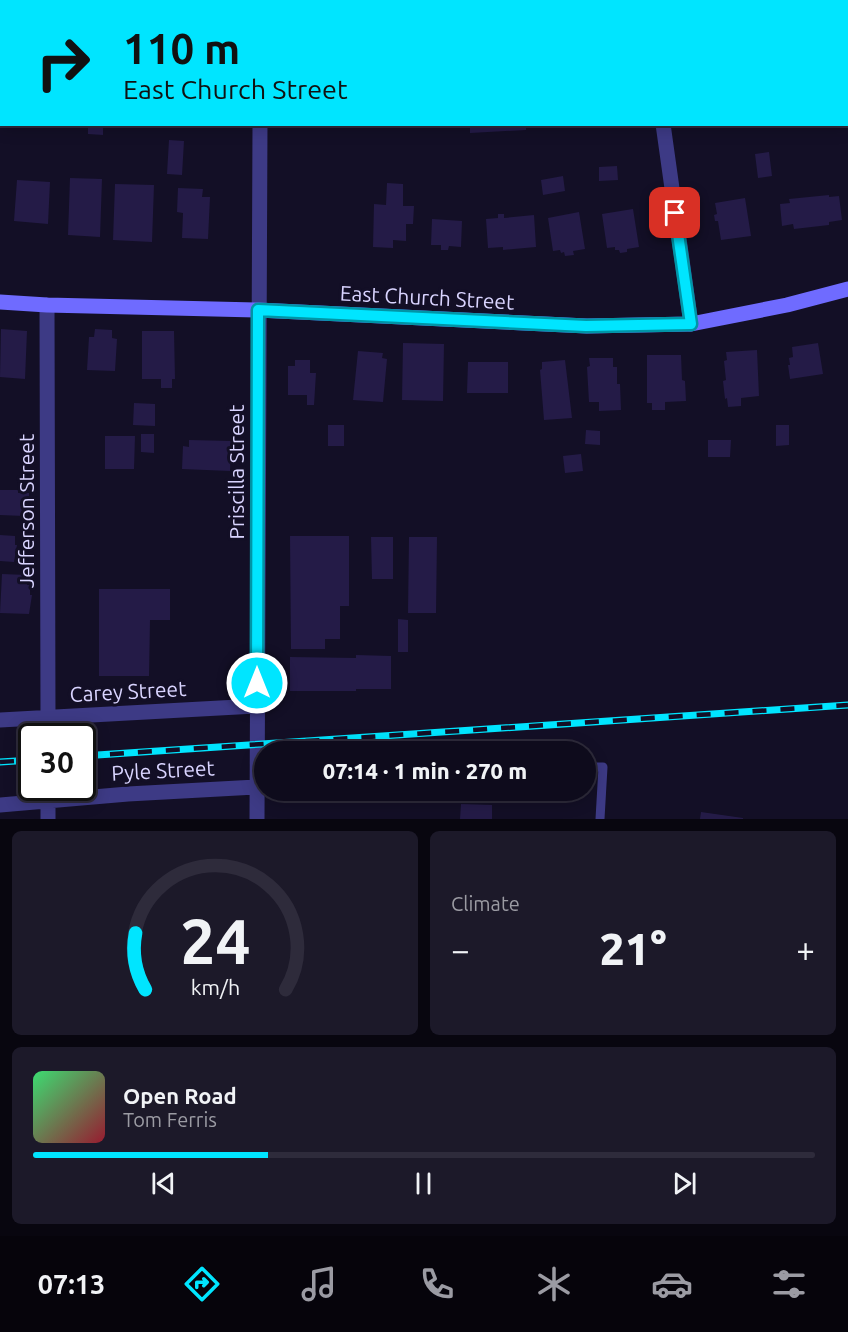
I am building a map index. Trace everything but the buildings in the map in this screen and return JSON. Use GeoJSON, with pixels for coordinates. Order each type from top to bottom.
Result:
{"type":"FeatureCollection","features":[{"type":"Feature","properties":{"kind":"street","name":"Priscilla Street"},"geometry":{"type":"LineString","coordinates":[[259,741],[260,126]]}},
{"type":"Feature","properties":{"kind":"street"},"geometry":{"type":"LineString","coordinates":[[663,126],[691,324]]}},
{"type":"Feature","properties":{"kind":"street","name":"East Church Street"},"geometry":{"type":"LineString","coordinates":[[0,302],[258,310],[586,326],[691,324],[786,305],[848,289]]}},
{"type":"Feature","properties":{"kind":"street","name":"Jefferson Street"},"geometry":{"type":"LineString","coordinates":[[47,305],[48,717]]}},
{"type":"Feature","properties":{"kind":"street","name":"Carey Street"},"geometry":{"type":"LineString","coordinates":[[0,720],[257,706]]}},
{"type":"Feature","properties":{"kind":"street","name":"Pyle Street"},"geometry":{"type":"LineString","coordinates":[[0,805],[128,794],[254,787]]}},
{"type":"Feature","properties":{"kind":"street","name":"Priscilla Street"},"geometry":{"type":"LineString","coordinates":[[257,819],[259,801]]}},
{"type":"Feature","properties":{"kind":"street"},"geometry":{"type":"LineString","coordinates":[[48,802],[48,819]]}},
{"type":"Feature","properties":{"kind":"lane"},"geometry":{"type":"LineString","coordinates":[[596,767],[603,767],[600,819]]}},
{"type":"Feature","properties":{"kind":"railway"},"geometry":{"type":"LineString","coordinates":[[96,755],[848,705]]}},
{"type":"Feature","properties":{"kind":"railway"},"geometry":{"type":"LineString","coordinates":[[0,762],[18,761]]}},
{"type":"Feature","properties":{"kind":"route"},"geometry":{"type":"LineString","coordinates":[[257,683],[258,310],[586,326],[691,324],[675,213]]}}]}
